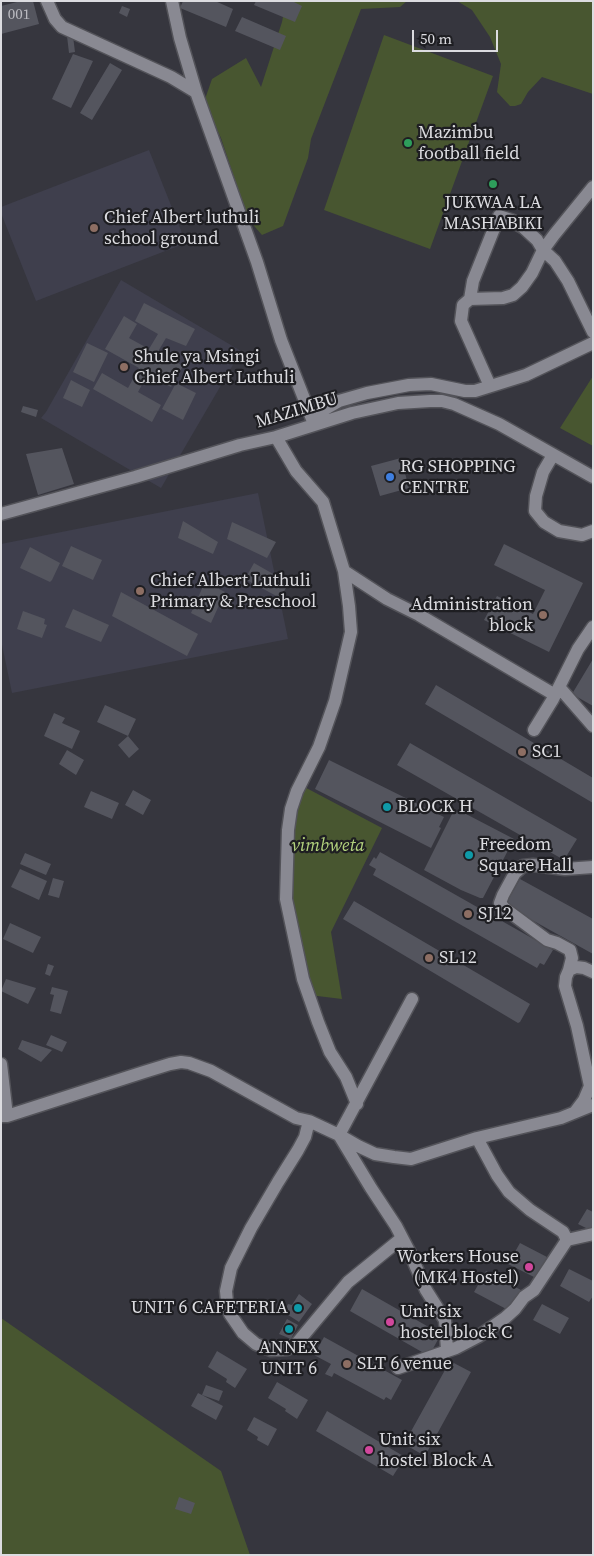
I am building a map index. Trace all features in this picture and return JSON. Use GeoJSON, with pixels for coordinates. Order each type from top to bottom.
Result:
{"type":"FeatureCollection","features":[{"type":"Feature","properties":{"kind":"street"},"geometry":{"type":"LineString","coordinates":[[47,1],[55,19],[62,27],[171,77],[196,92]]}},
{"type":"Feature","properties":{"kind":"street"},"geometry":{"type":"LineString","coordinates":[[172,1],[180,38],[196,92],[257,262],[281,340],[314,424]]}},
{"type":"Feature","properties":{"kind":"street"},"geometry":{"type":"LineString","coordinates":[[470,299],[503,298],[512,295],[522,287],[532,273],[543,250],[593,187]]}},
{"type":"Feature","properties":{"kind":"street"},"geometry":{"type":"LineString","coordinates":[[490,386],[461,321],[463,306],[470,299],[473,281],[499,216],[511,220],[524,228],[555,261],[568,281],[593,332]]}},
{"type":"Feature","properties":{"kind":"street"},"geometry":{"type":"LineString","coordinates":[[314,424],[325,410],[339,401],[393,387],[424,384],[470,391],[526,375],[593,343]]}},
{"type":"Feature","properties":{"kind":"street","name":"MAZIMBU"},"geometry":{"type":"LineString","coordinates":[[1,514],[135,477],[240,445],[276,437],[352,413],[398,403],[442,401],[454,404],[482,416],[593,477]]}},
{"type":"Feature","properties":{"kind":"street"},"geometry":{"type":"LineString","coordinates":[[276,437],[296,471],[323,502],[344,571],[347,588],[351,632],[337,694],[319,747],[297,791],[291,809],[288,830],[286,899],[304,979],[318,1022],[330,1052],[346,1077],[356,1104]]}},
{"type":"Feature","properties":{"kind":"street"},"geometry":{"type":"LineString","coordinates":[[553,455],[543,472],[536,496],[535,511],[544,522],[559,531],[582,535],[593,531]]}},
{"type":"Feature","properties":{"kind":"street"},"geometry":{"type":"LineString","coordinates":[[344,571],[387,599],[557,691],[593,726]]}},
{"type":"Feature","properties":{"kind":"street"},"geometry":{"type":"LineString","coordinates":[[534,730],[557,691],[578,649],[593,627]]}},
{"type":"Feature","properties":{"kind":"street"},"geometry":{"type":"LineString","coordinates":[[575,1112],[591,1089],[577,1026],[565,986],[572,958],[570,950],[546,940],[500,903],[514,872],[524,866],[533,865],[565,869],[593,867]]}},
{"type":"Feature","properties":{"kind":"street"},"geometry":{"type":"LineString","coordinates":[[569,970],[576,967],[593,972]]}},
{"type":"Feature","properties":{"kind":"street"},"geometry":{"type":"LineString","coordinates":[[339,1135],[412,999]]}},
{"type":"Feature","properties":{"kind":"street"},"geometry":{"type":"LineString","coordinates":[[1,1064],[4,1116],[181,1062],[197,1065],[211,1071],[296,1118],[309,1121],[376,1154],[394,1158],[412,1159],[477,1138],[561,1118],[592,1106]]}},
{"type":"Feature","properties":{"kind":"street"},"geometry":{"type":"LineString","coordinates":[[309,1121],[305,1137],[251,1228],[231,1268],[226,1291],[227,1302],[230,1314],[243,1333],[256,1344],[271,1350],[287,1348],[297,1343],[348,1282],[402,1238]]}},
{"type":"Feature","properties":{"kind":"street"},"geometry":{"type":"LineString","coordinates":[[339,1135],[402,1238],[426,1290],[445,1320],[447,1350]]}},
{"type":"Feature","properties":{"kind":"street"},"geometry":{"type":"LineString","coordinates":[[477,1138],[497,1175],[509,1192],[530,1210],[563,1232],[567,1240]]}},
{"type":"Feature","properties":{"kind":"street"},"geometry":{"type":"LineString","coordinates":[[398,1368],[456,1348],[479,1336],[505,1318],[534,1290],[567,1240],[593,1234]]}},
{"type":"Feature","properties":{"kind":"shaded area","name":"Chief Albert luthuli school ground"},"geometry":{"type":"Polygon","coordinates":[[[149,150],[186,243],[36,301],[1,213],[1,207],[149,150]]]}},
{"type":"Feature","properties":{"kind":"shaded area"},"geometry":{"type":"Polygon","coordinates":[[[121,280],[241,351],[161,488],[41,418],[121,280]]]}},
{"type":"Feature","properties":{"kind":"shaded area","name":"Chief Albert Luthuli Primary & Preschool"},"geometry":{"type":"Polygon","coordinates":[[[258,493],[288,639],[12,693],[1,640],[1,544],[258,493]]]}},
{"type":"Feature","properties":{"kind":"green space"},"geometry":{"type":"Polygon","coordinates":[[[286,1],[407,1],[400,7],[361,9],[311,139],[308,158],[283,226],[262,235],[248,219],[221,138],[204,102],[212,79],[246,58],[261,87],[282,22],[286,1]]]}},
{"type":"Feature","properties":{"kind":"green space"},"geometry":{"type":"Polygon","coordinates":[[[457,1],[593,1],[593,94],[542,77],[528,92],[521,104],[510,106],[497,92],[501,64],[490,37],[472,10],[457,1]]]}},
{"type":"Feature","properties":{"kind":"green space","name":"Mazimbu football field"},"geometry":{"type":"Polygon","coordinates":[[[384,35],[493,76],[430,249],[324,210],[384,35]]]}},
{"type":"Feature","properties":{"kind":"green space"},"geometry":{"type":"Polygon","coordinates":[[[593,376],[593,446],[560,428],[593,376]]]}},
{"type":"Feature","properties":{"kind":"green space","name":"vimbweta"},"geometry":{"type":"Polygon","coordinates":[[[295,782],[382,828],[331,932],[342,999],[309,995],[286,894],[295,782]]]}},
{"type":"Feature","properties":{"kind":"green space"},"geometry":{"type":"Polygon","coordinates":[[[1,1318],[221,1471],[250,1555],[1,1555],[1,1318]]]}},
{"type":"Feature","properties":{"kind":"building"},"geometry":{"type":"Polygon","coordinates":[[[21,1],[33,1],[39,24],[1,34],[1,6],[21,1]]]}},
{"type":"Feature","properties":{"kind":"building"},"geometry":{"type":"Polygon","coordinates":[[[183,1],[215,1],[233,9],[226,27],[180,8],[183,1]]]}},
{"type":"Feature","properties":{"kind":"building"},"geometry":{"type":"Polygon","coordinates":[[[256,1],[292,1],[302,6],[295,22],[254,5],[256,1]]]}},
{"type":"Feature","properties":{"kind":"building"},"geometry":{"type":"Polygon","coordinates":[[[122,6],[130,9],[127,17],[119,13],[122,6]]]}},
{"type":"Feature","properties":{"kind":"building"},"geometry":{"type":"Polygon","coordinates":[[[242,17],[286,36],[280,50],[235,31],[242,17]]]}},
{"type":"Feature","properties":{"kind":"building"},"geometry":{"type":"Polygon","coordinates":[[[67,36],[73,36],[75,52],[69,53],[67,36]]]}},
{"type":"Feature","properties":{"kind":"building"},"geometry":{"type":"Polygon","coordinates":[[[73,54],[93,61],[71,108],[52,99],[73,54]]]}},
{"type":"Feature","properties":{"kind":"building"},"geometry":{"type":"Polygon","coordinates":[[[110,63],[122,70],[92,120],[80,113],[110,63]]]}},
{"type":"Feature","properties":{"kind":"building"},"geometry":{"type":"Polygon","coordinates":[[[144,303],[195,329],[186,346],[166,338],[156,355],[165,360],[167,357],[183,366],[171,387],[148,374],[138,392],[161,405],[152,422],[93,389],[102,373],[128,388],[139,368],[105,349],[124,316],[137,324],[129,338],[149,349],[158,334],[135,321],[144,303]]]}},
{"type":"Feature","properties":{"kind":"building"},"geometry":{"type":"Polygon","coordinates":[[[87,343],[108,353],[94,382],[73,372],[87,343]]]}},
{"type":"Feature","properties":{"kind":"building"},"geometry":{"type":"Polygon","coordinates":[[[71,380],[90,390],[82,407],[63,398],[71,380]]]}},
{"type":"Feature","properties":{"kind":"building"},"geometry":{"type":"Polygon","coordinates":[[[176,383],[196,393],[183,420],[162,409],[176,383]]]}},
{"type":"Feature","properties":{"kind":"building"},"geometry":{"type":"Polygon","coordinates":[[[23,406],[38,410],[36,417],[21,412],[23,406]]]}},
{"type":"Feature","properties":{"kind":"building"},"geometry":{"type":"Polygon","coordinates":[[[62,448],[74,484],[38,495],[26,454],[62,448]]]}},
{"type":"Feature","properties":{"kind":"building","name":"RG SHOPPING CENTRE"},"geometry":{"type":"Polygon","coordinates":[[[401,458],[409,488],[380,496],[371,466],[401,458]]]}},
{"type":"Feature","properties":{"kind":"building"},"geometry":{"type":"Polygon","coordinates":[[[183,521],[218,542],[213,554],[178,538],[183,521]]]}},
{"type":"Feature","properties":{"kind":"building"},"geometry":{"type":"Polygon","coordinates":[[[232,522],[276,542],[267,558],[227,539],[232,522]]]}},
{"type":"Feature","properties":{"kind":"building"},"geometry":{"type":"Polygon","coordinates":[[[504,544],[583,583],[549,652],[484,620],[497,596],[533,614],[545,590],[494,565],[504,544]]]}},
{"type":"Feature","properties":{"kind":"building"},"geometry":{"type":"Polygon","coordinates":[[[71,546],[102,560],[93,580],[62,566],[71,546]]]}},
{"type":"Feature","properties":{"kind":"building"},"geometry":{"type":"Polygon","coordinates":[[[30,547],[60,563],[50,582],[20,568],[30,547]]]}},
{"type":"Feature","properties":{"kind":"building"},"geometry":{"type":"Polygon","coordinates":[[[254,563],[289,583],[280,598],[245,579],[254,563]]]}},
{"type":"Feature","properties":{"kind":"building"},"geometry":{"type":"Polygon","coordinates":[[[205,582],[225,592],[211,623],[191,613],[205,582]]]}},
{"type":"Feature","properties":{"kind":"building"},"geometry":{"type":"Polygon","coordinates":[[[121,592],[198,634],[187,656],[112,616],[121,592]]]}},
{"type":"Feature","properties":{"kind":"building"},"geometry":{"type":"Polygon","coordinates":[[[73,609],[109,625],[101,642],[65,627],[73,609]]]}},
{"type":"Feature","properties":{"kind":"building"},"geometry":{"type":"Polygon","coordinates":[[[23,611],[45,619],[44,624],[47,625],[42,638],[17,629],[23,611]]]}},
{"type":"Feature","properties":{"kind":"building"},"geometry":{"type":"Polygon","coordinates":[[[593,659],[593,706],[572,694],[593,659]]]}},
{"type":"Feature","properties":{"kind":"building"},"geometry":{"type":"Polygon","coordinates":[[[436,685],[593,778],[593,803],[425,704],[436,685]]]}},
{"type":"Feature","properties":{"kind":"building"},"geometry":{"type":"Polygon","coordinates":[[[105,705],[136,719],[128,736],[97,722],[105,705]]]}},
{"type":"Feature","properties":{"kind":"building"},"geometry":{"type":"Polygon","coordinates":[[[54,713],[65,718],[62,723],[80,731],[72,749],[44,736],[54,713]]]}},
{"type":"Feature","properties":{"kind":"building"},"geometry":{"type":"Polygon","coordinates":[[[128,736],[139,749],[129,758],[118,745],[128,736]]]}},
{"type":"Feature","properties":{"kind":"building"},"geometry":{"type":"Polygon","coordinates":[[[410,743],[577,839],[564,860],[397,765],[410,743]]]}},
{"type":"Feature","properties":{"kind":"building"},"geometry":{"type":"Polygon","coordinates":[[[67,750],[84,760],[76,775],[59,764],[67,750]]]}},
{"type":"Feature","properties":{"kind":"building","name":"BLOCK H"},"geometry":{"type":"Polygon","coordinates":[[[329,760],[444,817],[431,848],[315,789],[329,760]]]}},
{"type":"Feature","properties":{"kind":"building"},"geometry":{"type":"Polygon","coordinates":[[[133,790],[151,800],[143,815],[125,805],[133,790]]]}},
{"type":"Feature","properties":{"kind":"building"},"geometry":{"type":"Polygon","coordinates":[[[91,791],[119,803],[112,819],[84,807],[91,791]]]}},
{"type":"Feature","properties":{"kind":"building","name":"Freedom Square Hall"},"geometry":{"type":"Polygon","coordinates":[[[454,810],[466,814],[514,839],[483,898],[461,890],[424,870],[454,810]]]}},
{"type":"Feature","properties":{"kind":"building"},"geometry":{"type":"Polygon","coordinates":[[[380,852],[553,950],[544,965],[540,963],[537,968],[373,875],[376,869],[369,865],[380,852]]]}},
{"type":"Feature","properties":{"kind":"building"},"geometry":{"type":"Polygon","coordinates":[[[25,853],[51,864],[46,875],[20,864],[25,853]]]}},
{"type":"Feature","properties":{"kind":"building"},"geometry":{"type":"Polygon","coordinates":[[[20,869],[47,881],[39,900],[11,887],[20,869]]]}},
{"type":"Feature","properties":{"kind":"building"},"geometry":{"type":"Polygon","coordinates":[[[53,878],[64,881],[59,898],[48,895],[53,878]]]}},
{"type":"Feature","properties":{"kind":"building"},"geometry":{"type":"Polygon","coordinates":[[[520,879],[593,919],[593,954],[505,905],[520,879]]]}},
{"type":"Feature","properties":{"kind":"building"},"geometry":{"type":"Polygon","coordinates":[[[354,901],[530,1004],[520,1022],[518,1023],[343,919],[354,901]]]}},
{"type":"Feature","properties":{"kind":"building"},"geometry":{"type":"Polygon","coordinates":[[[10,923],[41,937],[33,953],[3,939],[10,923]]]}},
{"type":"Feature","properties":{"kind":"building"},"geometry":{"type":"Polygon","coordinates":[[[48,964],[54,966],[50,976],[45,974],[48,964]]]}},
{"type":"Feature","properties":{"kind":"building"},"geometry":{"type":"Polygon","coordinates":[[[6,979],[36,988],[28,1004],[1,991],[6,979]]]}},
{"type":"Feature","properties":{"kind":"building"},"geometry":{"type":"Polygon","coordinates":[[[52,987],[68,991],[61,1014],[50,1011],[54,995],[50,994],[52,987]]]}},
{"type":"Feature","properties":{"kind":"building"},"geometry":{"type":"Polygon","coordinates":[[[51,1035],[67,1042],[62,1052],[46,1045],[51,1035]]]}},
{"type":"Feature","properties":{"kind":"building"},"geometry":{"type":"Polygon","coordinates":[[[22,1040],[52,1050],[41,1062],[18,1049],[22,1040]]]}},
{"type":"Feature","properties":{"kind":"building"},"geometry":{"type":"Polygon","coordinates":[[[587,1209],[593,1212],[592,1231],[578,1224],[587,1209]]]}},
{"type":"Feature","properties":{"kind":"building"},"geometry":{"type":"Polygon","coordinates":[[[520,1243],[547,1257],[536,1278],[508,1264],[520,1243]]]}},
{"type":"Feature","properties":{"kind":"building"},"geometry":{"type":"Polygon","coordinates":[[[569,1269],[593,1281],[593,1296],[589,1302],[560,1286],[569,1269]]]}},
{"type":"Feature","properties":{"kind":"building"},"geometry":{"type":"Polygon","coordinates":[[[486,1271],[521,1290],[510,1311],[474,1292],[486,1271]]]}},
{"type":"Feature","properties":{"kind":"building"},"geometry":{"type":"Polygon","coordinates":[[[362,1289],[441,1334],[429,1356],[350,1311],[362,1289]]]}},
{"type":"Feature","properties":{"kind":"building","name":"UNIT 6 CAFETERIA"},"geometry":{"type":"Polygon","coordinates":[[[299,1294],[312,1304],[299,1322],[282,1311],[283,1307],[286,1308],[288,1304],[292,1305],[299,1294]]]}},
{"type":"Feature","properties":{"kind":"building"},"geometry":{"type":"Polygon","coordinates":[[[542,1304],[569,1318],[560,1334],[533,1320],[542,1304]]]}},
{"type":"Feature","properties":{"kind":"building","name":"ANNEX UNIT 6"},"geometry":{"type":"Polygon","coordinates":[[[287,1319],[298,1325],[291,1339],[279,1334],[287,1319]]]}},
{"type":"Feature","properties":{"kind":"building"},"geometry":{"type":"Polygon","coordinates":[[[324,1337],[402,1380],[391,1400],[386,1397],[384,1400],[334,1373],[332,1377],[325,1374],[331,1364],[314,1355],[324,1337]]]}},
{"type":"Feature","properties":{"kind":"building"},"geometry":{"type":"Polygon","coordinates":[[[217,1351],[247,1369],[235,1388],[226,1382],[227,1379],[208,1367],[217,1351]]]}},
{"type":"Feature","properties":{"kind":"building"},"geometry":{"type":"Polygon","coordinates":[[[450,1361],[471,1372],[425,1456],[404,1444],[450,1361]]]}},
{"type":"Feature","properties":{"kind":"building"},"geometry":{"type":"Polygon","coordinates":[[[277,1382],[308,1400],[297,1419],[285,1411],[286,1409],[268,1398],[277,1382]]]}},
{"type":"Feature","properties":{"kind":"building"},"geometry":{"type":"Polygon","coordinates":[[[206,1385],[223,1391],[219,1401],[202,1395],[206,1385]]]}},
{"type":"Feature","properties":{"kind":"building"},"geometry":{"type":"Polygon","coordinates":[[[198,1393],[223,1406],[216,1420],[191,1406],[198,1393]]]}},
{"type":"Feature","properties":{"kind":"building"},"geometry":{"type":"Polygon","coordinates":[[[327,1411],[405,1457],[393,1476],[316,1431],[327,1411]]]}},
{"type":"Feature","properties":{"kind":"building"},"geometry":{"type":"Polygon","coordinates":[[[254,1417],[277,1429],[268,1446],[257,1440],[258,1437],[247,1430],[254,1417]]]}},
{"type":"Feature","properties":{"kind":"building"},"geometry":{"type":"Polygon","coordinates":[[[179,1497],[195,1503],[191,1514],[175,1509],[179,1497]]]}},
{"type":"Feature","properties":{"kind":"place","name":"Mazimbu football field"},"geometry":{"type":"Point","coordinates":[408,143]}},
{"type":"Feature","properties":{"kind":"place","name":"JUKWAA LA MASHABIKI"},"geometry":{"type":"Point","coordinates":[493,184]}},
{"type":"Feature","properties":{"kind":"place","name":"Chief Albert luthuli school ground"},"geometry":{"type":"Point","coordinates":[94,228]}},
{"type":"Feature","properties":{"kind":"place","name":"Shule ya Msingi Chief Albert Luthuli"},"geometry":{"type":"Point","coordinates":[124,367]}},
{"type":"Feature","properties":{"kind":"place","name":"RG SHOPPING CENTRE"},"geometry":{"type":"Point","coordinates":[390,477]}},
{"type":"Feature","properties":{"kind":"place","name":"Chief Albert Luthuli Primary & Preschool"},"geometry":{"type":"Point","coordinates":[140,591]}},
{"type":"Feature","properties":{"kind":"place","name":"Administration block"},"geometry":{"type":"Point","coordinates":[543,615]}},
{"type":"Feature","properties":{"kind":"place","name":"SC1"},"geometry":{"type":"Point","coordinates":[522,752]}},
{"type":"Feature","properties":{"kind":"place","name":"BLOCK H"},"geometry":{"type":"Point","coordinates":[387,807]}},
{"type":"Feature","properties":{"kind":"place","name":"Freedom Square Hall"},"geometry":{"type":"Point","coordinates":[469,855]}},
{"type":"Feature","properties":{"kind":"place","name":"SJ12"},"geometry":{"type":"Point","coordinates":[468,914]}},
{"type":"Feature","properties":{"kind":"place","name":"SL12"},"geometry":{"type":"Point","coordinates":[429,958]}},
{"type":"Feature","properties":{"kind":"place","name":"Workers House (MK4 Hostel)"},"geometry":{"type":"Point","coordinates":[529,1267]}},
{"type":"Feature","properties":{"kind":"place","name":"UNIT 6 CAFETERIA"},"geometry":{"type":"Point","coordinates":[298,1308]}},
{"type":"Feature","properties":{"kind":"place","name":"Unit six hostel block C"},"geometry":{"type":"Point","coordinates":[390,1322]}},
{"type":"Feature","properties":{"kind":"place","name":"ANNEX UNIT 6"},"geometry":{"type":"Point","coordinates":[289,1329]}},
{"type":"Feature","properties":{"kind":"place","name":"SLT 6 venue"},"geometry":{"type":"Point","coordinates":[347,1364]}},
{"type":"Feature","properties":{"kind":"place","name":"Unit six hostel Block A"},"geometry":{"type":"Point","coordinates":[369,1450]}}]}
